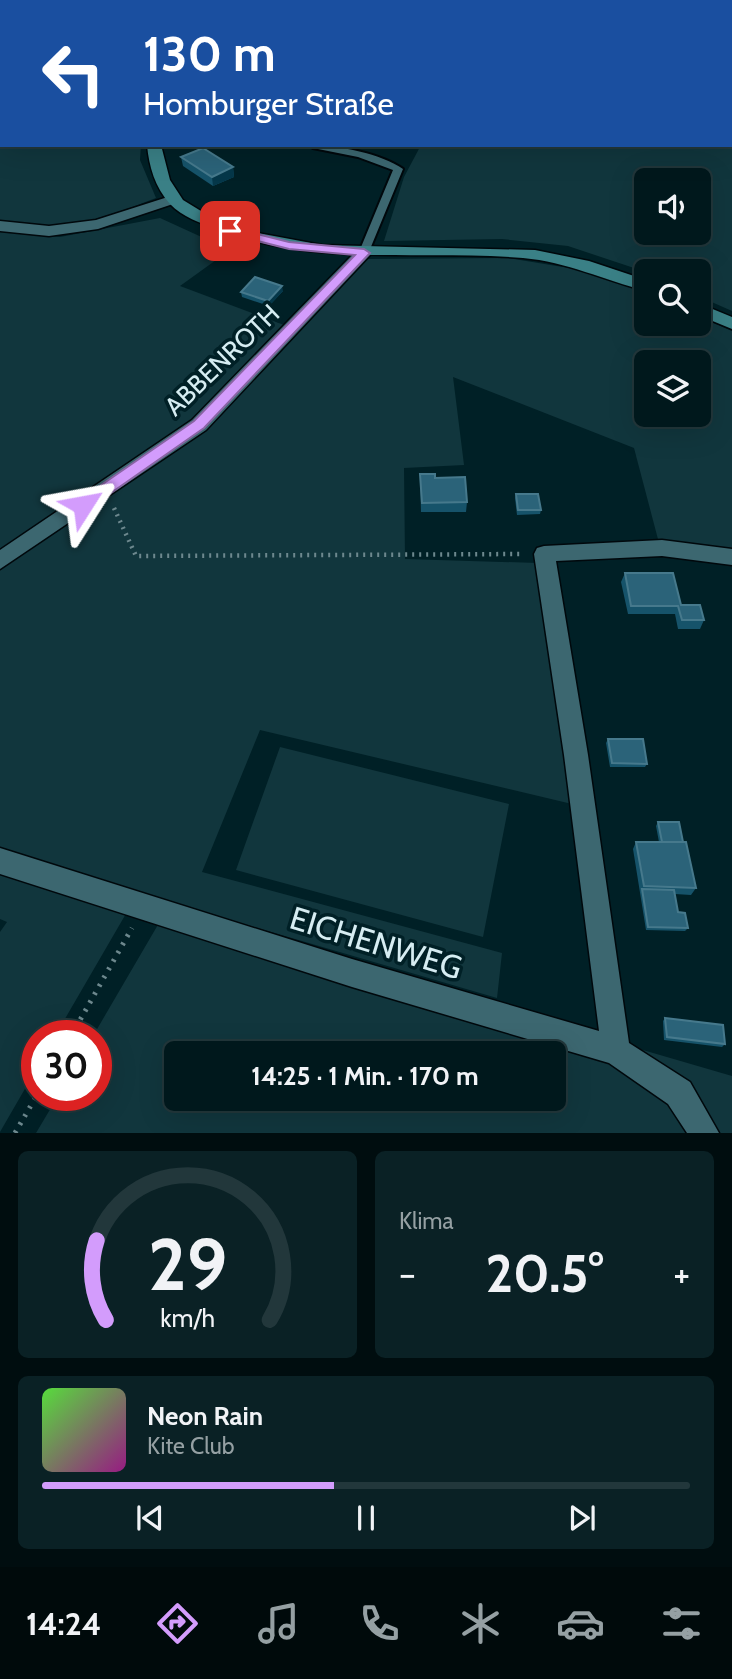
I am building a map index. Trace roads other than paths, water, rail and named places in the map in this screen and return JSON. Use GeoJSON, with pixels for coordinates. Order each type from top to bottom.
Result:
{"type":"FeatureCollection","features":[{"type":"Feature","properties":{"kind":"main road"},"geometry":{"type":"LineString","coordinates":[[154,147],[156,168],[174,199],[187,210],[230,231],[289,246],[364,253],[519,254],[564,258],[634,282]]}},
{"type":"Feature","properties":{"kind":"main road"},"geometry":{"type":"LineString","coordinates":[[711,314],[732,324]]}},
{"type":"Feature","properties":{"kind":"street"},"geometry":{"type":"LineString","coordinates":[[0,226],[49,230],[98,224],[174,199]]}},
{"type":"Feature","properties":{"kind":"street","name":"ABBENROTH"},"geometry":{"type":"LineString","coordinates":[[0,561],[199,425],[364,253]]}},
{"type":"Feature","properties":{"kind":"street"},"geometry":{"type":"LineString","coordinates":[[616,1051],[578,768],[544,554],[661,549],[709,551],[732,557]]}},
{"type":"Feature","properties":{"kind":"street","name":"EICHENWEG"},"geometry":{"type":"LineString","coordinates":[[0,861],[352,973],[616,1051],[679,1093],[704,1133]]}},
{"type":"Feature","properties":{"kind":"lane"},"geometry":{"type":"LineString","coordinates":[[321,147],[360,155],[398,169],[364,253]]}}]}
